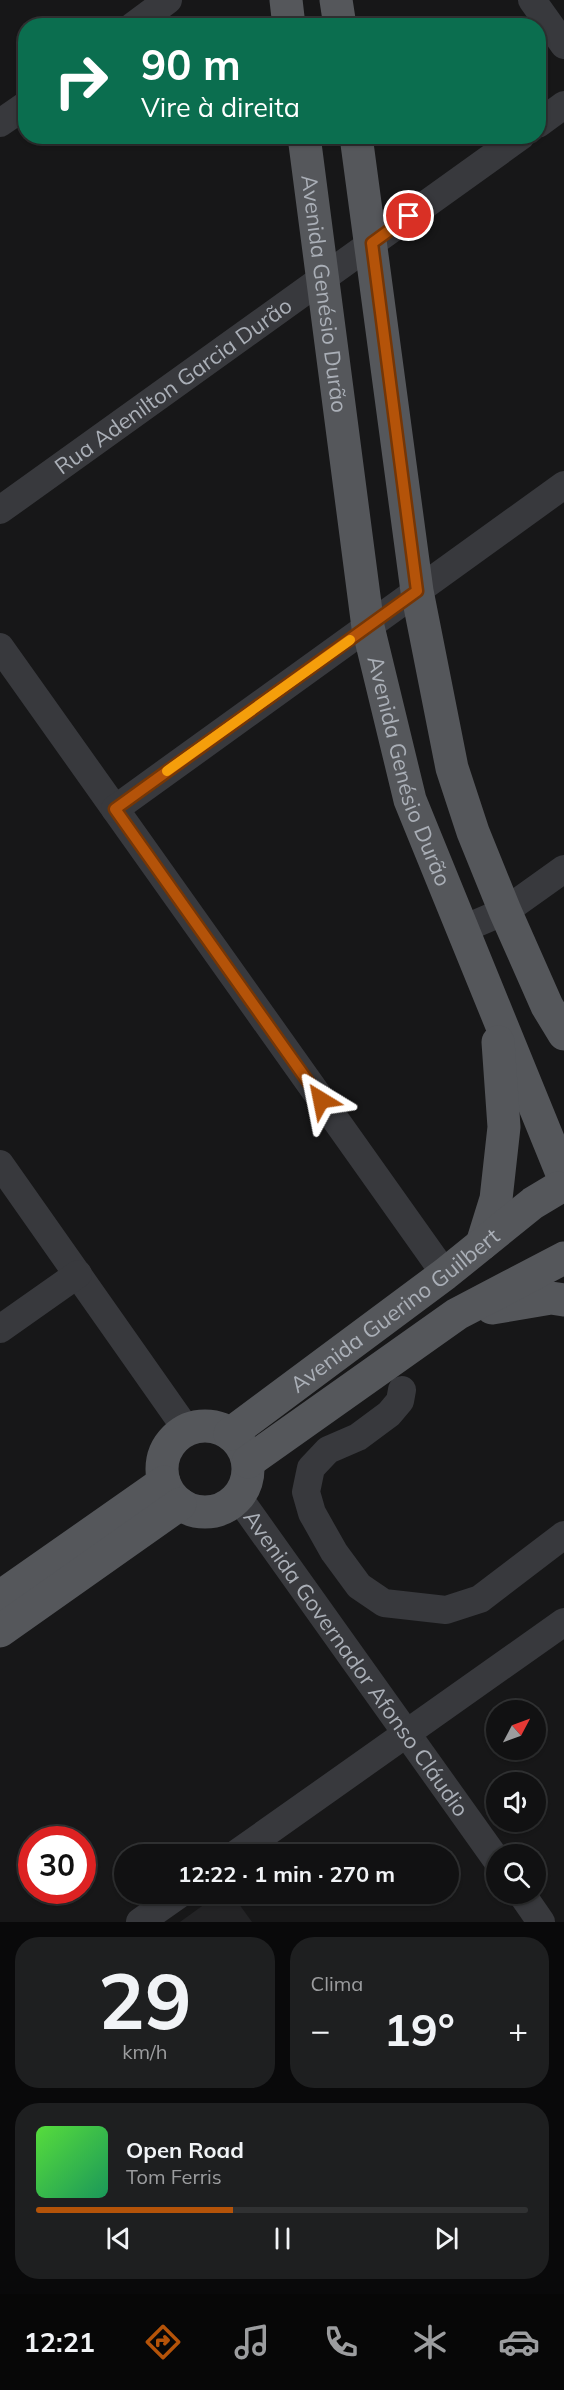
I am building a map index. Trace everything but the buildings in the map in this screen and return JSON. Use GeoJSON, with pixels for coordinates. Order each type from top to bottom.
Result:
{"type":"FeatureCollection","features":[{"type":"Feature","properties":{"kind":"main road"},"geometry":{"type":"LineString","coordinates":[[286,0],[288,18]]}},
{"type":"Feature","properties":{"kind":"main road"},"geometry":{"type":"LineString","coordinates":[[336,0],[339,18]]}},
{"type":"Feature","properties":{"kind":"main road","name":"Avenida Genésio Durão"},"geometry":{"type":"LineString","coordinates":[[305,144],[368,627],[410,800],[494,1007],[562,1184]]}},
{"type":"Feature","properties":{"kind":"main road"},"geometry":{"type":"LineString","coordinates":[[357,144],[417,591],[452,768],[473,832],[505,911],[547,1006],[564,1034]]}},
{"type":"Feature","properties":{"kind":"main road"},"geometry":{"type":"LineString","coordinates":[[482,1244],[496,1199],[504,1127],[500,1054],[494,1007]]}},
{"type":"Feature","properties":{"kind":"main road","name":"Avenida Guerino Guilbert"},"geometry":{"type":"LineString","coordinates":[[230,1434],[445,1274],[533,1203],[562,1184]]}},
{"type":"Feature","properties":{"kind":"main road","name":"Avenida Guerino Guilbert"},"geometry":{"type":"LineString","coordinates":[[248,1462],[457,1314],[564,1258]]}},
{"type":"Feature","properties":{"kind":"main road"},"geometry":{"type":"LineString","coordinates":[[457,1314],[551,1298],[564,1300]]}},
{"type":"Feature","properties":{"kind":"main road"},"geometry":{"type":"LineString","coordinates":[[209,1426],[230,1434],[244,1451],[248,1462],[245,1486],[229,1506],[211,1512],[192,1510],[172,1493],[162,1470],[169,1446],[187,1430],[209,1426]]}},
{"type":"Feature","properties":{"kind":"main road"},"geometry":{"type":"LineString","coordinates":[[0,1597],[172,1493]]}},
{"type":"Feature","properties":{"kind":"main road"},"geometry":{"type":"LineString","coordinates":[[0,1630],[172,1493]]}},
{"type":"Feature","properties":{"kind":"street"},"geometry":{"type":"LineString","coordinates":[[144,18],[168,0]]}},
{"type":"Feature","properties":{"kind":"street"},"geometry":{"type":"LineString","coordinates":[[532,0],[545,18]]}},
{"type":"Feature","properties":{"kind":"street"},"geometry":{"type":"LineString","coordinates":[[546,20],[564,45]]}},
{"type":"Feature","properties":{"kind":"street"},"geometry":{"type":"LineString","coordinates":[[546,118],[564,105]]}},
{"type":"Feature","properties":{"kind":"street"},"geometry":{"type":"LineString","coordinates":[[0,123],[18,111]]}},
{"type":"Feature","properties":{"kind":"street","name":"Rua Adenilton Garcia Durão"},"geometry":{"type":"LineString","coordinates":[[0,510],[509,144]]}},
{"type":"Feature","properties":{"kind":"street"},"geometry":{"type":"LineString","coordinates":[[115,809],[564,485]]}},
{"type":"Feature","properties":{"kind":"street"},"geometry":{"type":"LineString","coordinates":[[0,647],[445,1274]]}},
{"type":"Feature","properties":{"kind":"street"},"geometry":{"type":"LineString","coordinates":[[461,930],[505,911],[564,869]]}},
{"type":"Feature","properties":{"kind":"street"},"geometry":{"type":"LineString","coordinates":[[0,1164],[187,1430]]}},
{"type":"Feature","properties":{"kind":"street"},"geometry":{"type":"LineString","coordinates":[[0,1329],[78,1274]]}},
{"type":"Feature","properties":{"kind":"street"},"geometry":{"type":"LineString","coordinates":[[402,1390],[400,1401],[389,1414],[358,1437],[328,1450],[311,1468],[306,1492],[312,1513],[334,1552],[359,1586],[384,1603],[446,1610],[480,1599],[564,1535]]}},
{"type":"Feature","properties":{"kind":"street","name":"Avenida Governador Afonso Cláudio"},"geometry":{"type":"LineString","coordinates":[[238,1497],[486,1845]]}},
{"type":"Feature","properties":{"kind":"street"},"geometry":{"type":"LineString","coordinates":[[322,1614],[359,1586]]}},
{"type":"Feature","properties":{"kind":"street"},"geometry":{"type":"LineString","coordinates":[[250,1844],[564,1622]]}},
{"type":"Feature","properties":{"kind":"street"},"geometry":{"type":"LineString","coordinates":[[140,1922],[165,1904]]}},
{"type":"Feature","properties":{"kind":"street"},"geometry":{"type":"LineString","coordinates":[[528,1904],[541,1922]]}},
{"type":"Feature","properties":{"kind":"shaded area"},"geometry":{"type":"Polygon","coordinates":[[[205,1904],[239,1904],[252,1922],[180,1922],[205,1904]]]}},
{"type":"Feature","properties":{"kind":"slow traffic"},"geometry":{"type":"LineString","coordinates":[[167,771],[350,640]]}},
{"type":"Feature","properties":{"kind":"route"},"geometry":{"type":"LineString","coordinates":[[321,1100],[115,809],[417,591],[372,243],[409,216]]}}]}
